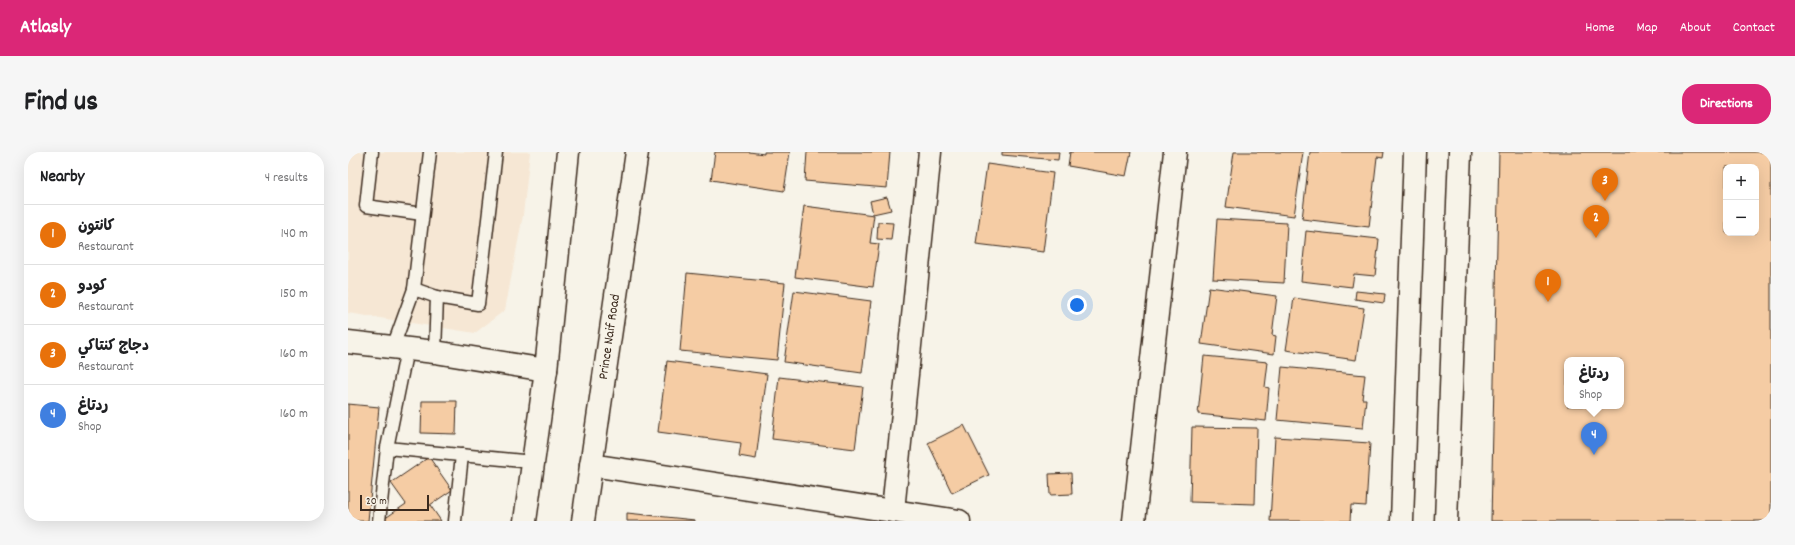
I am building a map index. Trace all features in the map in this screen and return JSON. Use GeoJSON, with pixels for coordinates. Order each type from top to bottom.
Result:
{"type":"FeatureCollection","features":[{"type":"Feature","properties":{"kind":"street"},"geometry":{"type":"LineString","coordinates":[[525,521],[546,370],[568,152]]}},
{"type":"Feature","properties":{"kind":"street","name":"Prince Naif Road"},"geometry":{"type":"LineString","coordinates":[[583,521],[638,152]]}},
{"type":"Feature","properties":{"kind":"street"},"geometry":{"type":"LineString","coordinates":[[893,510],[930,152]]}},
{"type":"Feature","properties":{"kind":"street"},"geometry":{"type":"LineString","coordinates":[[1134,521],[1175,152]]}},
{"type":"Feature","properties":{"kind":"street"},"geometry":{"type":"LineString","coordinates":[[1402,521],[1415,152]]}},
{"type":"Feature","properties":{"kind":"street"},"geometry":{"type":"LineString","coordinates":[[1446,521],[1460,152]]}},
{"type":"Feature","properties":{"kind":"street"},"geometry":{"type":"LineString","coordinates":[[348,342],[435,352],[546,370]]}},
{"type":"Feature","properties":{"kind":"street"},"geometry":{"type":"LineString","coordinates":[[591,465],[959,521]]}},
{"type":"Feature","properties":{"kind":"lane"},"geometry":{"type":"LineString","coordinates":[[372,152],[366,206],[422,214]]}},
{"type":"Feature","properties":{"kind":"lane"},"geometry":{"type":"LineString","coordinates":[[379,521],[400,348],[414,289],[430,152]]}},
{"type":"Feature","properties":{"kind":"lane"},"geometry":{"type":"LineString","coordinates":[[414,289],[437,297],[478,304],[496,152]]}},
{"type":"Feature","properties":{"kind":"lane"},"geometry":{"type":"LineString","coordinates":[[435,352],[437,297]]}},
{"type":"Feature","properties":{"kind":"lane"},"geometry":{"type":"LineString","coordinates":[[387,448],[533,462]]}},
{"type":"Feature","properties":{"kind":"lane"},"geometry":{"type":"LineString","coordinates":[[455,521],[462,455]]}},
{"type":"Feature","properties":{"kind":"shaded area"},"geometry":{"type":"Polygon","coordinates":[[[348,152],[530,152],[523,215],[505,310],[475,333],[348,313],[348,152]]]}},
{"type":"Feature","properties":{"kind":"building"},"geometry":{"type":"Polygon","coordinates":[[[715,152],[749,152],[764,154],[764,152],[790,152],[784,191],[711,180],[715,152]]]}},
{"type":"Feature","properties":{"kind":"building"},"geometry":{"type":"Polygon","coordinates":[[[807,152],[890,152],[887,188],[805,181],[807,152]]]}},
{"type":"Feature","properties":{"kind":"building"},"geometry":{"type":"Polygon","coordinates":[[[1002,152],[1059,152],[1058,160],[1002,155],[1002,152]]]}},
{"type":"Feature","properties":{"kind":"building"},"geometry":{"type":"Polygon","coordinates":[[[1070,152],[1131,152],[1126,176],[1068,166],[1070,152]]]}},
{"type":"Feature","properties":{"kind":"building"},"geometry":{"type":"Polygon","coordinates":[[[1234,152],[1303,152],[1294,216],[1226,207],[1234,152]]]}},
{"type":"Feature","properties":{"kind":"building"},"geometry":{"type":"Polygon","coordinates":[[[1310,152],[1384,152],[1383,158],[1377,157],[1369,227],[1302,219],[1310,152]]]}},
{"type":"Feature","properties":{"kind":"building"},"geometry":{"type":"Polygon","coordinates":[[[1499,152],[1771,152],[1771,521],[1491,521],[1499,152]]]}},
{"type":"Feature","properties":{"kind":"building"},"geometry":{"type":"Polygon","coordinates":[[[987,164],[1053,173],[1043,252],[976,244],[987,164]]]}},
{"type":"Feature","properties":{"kind":"building"},"geometry":{"type":"Polygon","coordinates":[[[887,197],[891,210],[873,214],[870,201],[887,197]]]}},
{"type":"Feature","properties":{"kind":"building"},"geometry":{"type":"Polygon","coordinates":[[[804,206],[874,215],[870,243],[879,244],[873,287],[795,277],[804,206]]]}},
{"type":"Feature","properties":{"kind":"building"},"geometry":{"type":"Polygon","coordinates":[[[1217,219],[1287,223],[1284,283],[1213,279],[1217,219]]]}},
{"type":"Feature","properties":{"kind":"building"},"geometry":{"type":"Polygon","coordinates":[[[878,222],[893,223],[891,240],[877,239],[878,222]]]}},
{"type":"Feature","properties":{"kind":"building"},"geometry":{"type":"Polygon","coordinates":[[[1306,231],[1379,239],[1375,276],[1354,274],[1352,287],[1301,281],[1306,231]]]}},
{"type":"Feature","properties":{"kind":"building"},"geometry":{"type":"Polygon","coordinates":[[[687,273],[785,283],[777,360],[680,351],[687,273]]]}},
{"type":"Feature","properties":{"kind":"building"},"geometry":{"type":"Polygon","coordinates":[[[1209,287],[1277,296],[1272,335],[1276,336],[1274,354],[1201,344],[1209,287]]]}},
{"type":"Feature","properties":{"kind":"building"},"geometry":{"type":"Polygon","coordinates":[[[794,291],[871,301],[862,373],[784,362],[794,291]]]}},
{"type":"Feature","properties":{"kind":"building"},"geometry":{"type":"Polygon","coordinates":[[[1356,291],[1385,294],[1384,303],[1355,299],[1356,291]]]}},
{"type":"Feature","properties":{"kind":"building"},"geometry":{"type":"Polygon","coordinates":[[[1294,298],[1364,308],[1356,360],[1286,350],[1294,298]]]}},
{"type":"Feature","properties":{"kind":"building"},"geometry":{"type":"Polygon","coordinates":[[[1204,356],[1268,362],[1265,387],[1269,388],[1266,421],[1198,414],[1204,356]]]}},
{"type":"Feature","properties":{"kind":"building"},"geometry":{"type":"Polygon","coordinates":[[[667,361],[767,374],[756,459],[739,456],[741,443],[658,432],[667,361]]]}},
{"type":"Feature","properties":{"kind":"building"},"geometry":{"type":"Polygon","coordinates":[[[1282,367],[1365,375],[1362,399],[1366,399],[1363,428],[1277,420],[1282,367]]]}},
{"type":"Feature","properties":{"kind":"building"},"geometry":{"type":"Polygon","coordinates":[[[779,377],[863,387],[855,449],[772,439],[779,377]]]}},
{"type":"Feature","properties":{"kind":"building"},"geometry":{"type":"Polygon","coordinates":[[[422,401],[457,401],[456,434],[421,433],[422,401]]]}},
{"type":"Feature","properties":{"kind":"building"},"geometry":{"type":"Polygon","coordinates":[[[348,404],[379,407],[368,521],[348,521],[348,404]]]}},
{"type":"Feature","properties":{"kind":"building"},"geometry":{"type":"Polygon","coordinates":[[[964,425],[989,475],[952,493],[928,443],[964,425]]]}},
{"type":"Feature","properties":{"kind":"building"},"geometry":{"type":"Polygon","coordinates":[[[1192,427],[1257,428],[1255,504],[1190,502],[1192,427]]]}},
{"type":"Feature","properties":{"kind":"building"},"geometry":{"type":"Polygon","coordinates":[[[1275,437],[1370,443],[1366,506],[1351,505],[1350,521],[1270,521],[1275,437]]]}},
{"type":"Feature","properties":{"kind":"building"},"geometry":{"type":"Polygon","coordinates":[[[429,457],[452,490],[430,505],[441,521],[386,521],[384,519],[406,504],[391,483],[429,457]]]}},
{"type":"Feature","properties":{"kind":"building"},"geometry":{"type":"Polygon","coordinates":[[[1071,473],[1072,494],[1050,495],[1049,474],[1071,473]]]}},
{"type":"Feature","properties":{"kind":"building"},"geometry":{"type":"Polygon","coordinates":[[[627,513],[695,520],[695,521],[627,521],[627,513]]]}},
{"type":"Feature","properties":{"kind":"place","name":"دجاج كنتاكي"},"geometry":{"type":"Point","coordinates":[1605,201]}},
{"type":"Feature","properties":{"kind":"place","name":"كودو"},"geometry":{"type":"Point","coordinates":[1596,238]}},
{"type":"Feature","properties":{"kind":"place","name":"كانتون"},"geometry":{"type":"Point","coordinates":[1548,302]}},
{"type":"Feature","properties":{"kind":"place","name":"ردتاغ"},"geometry":{"type":"Point","coordinates":[1594,455]}}]}
